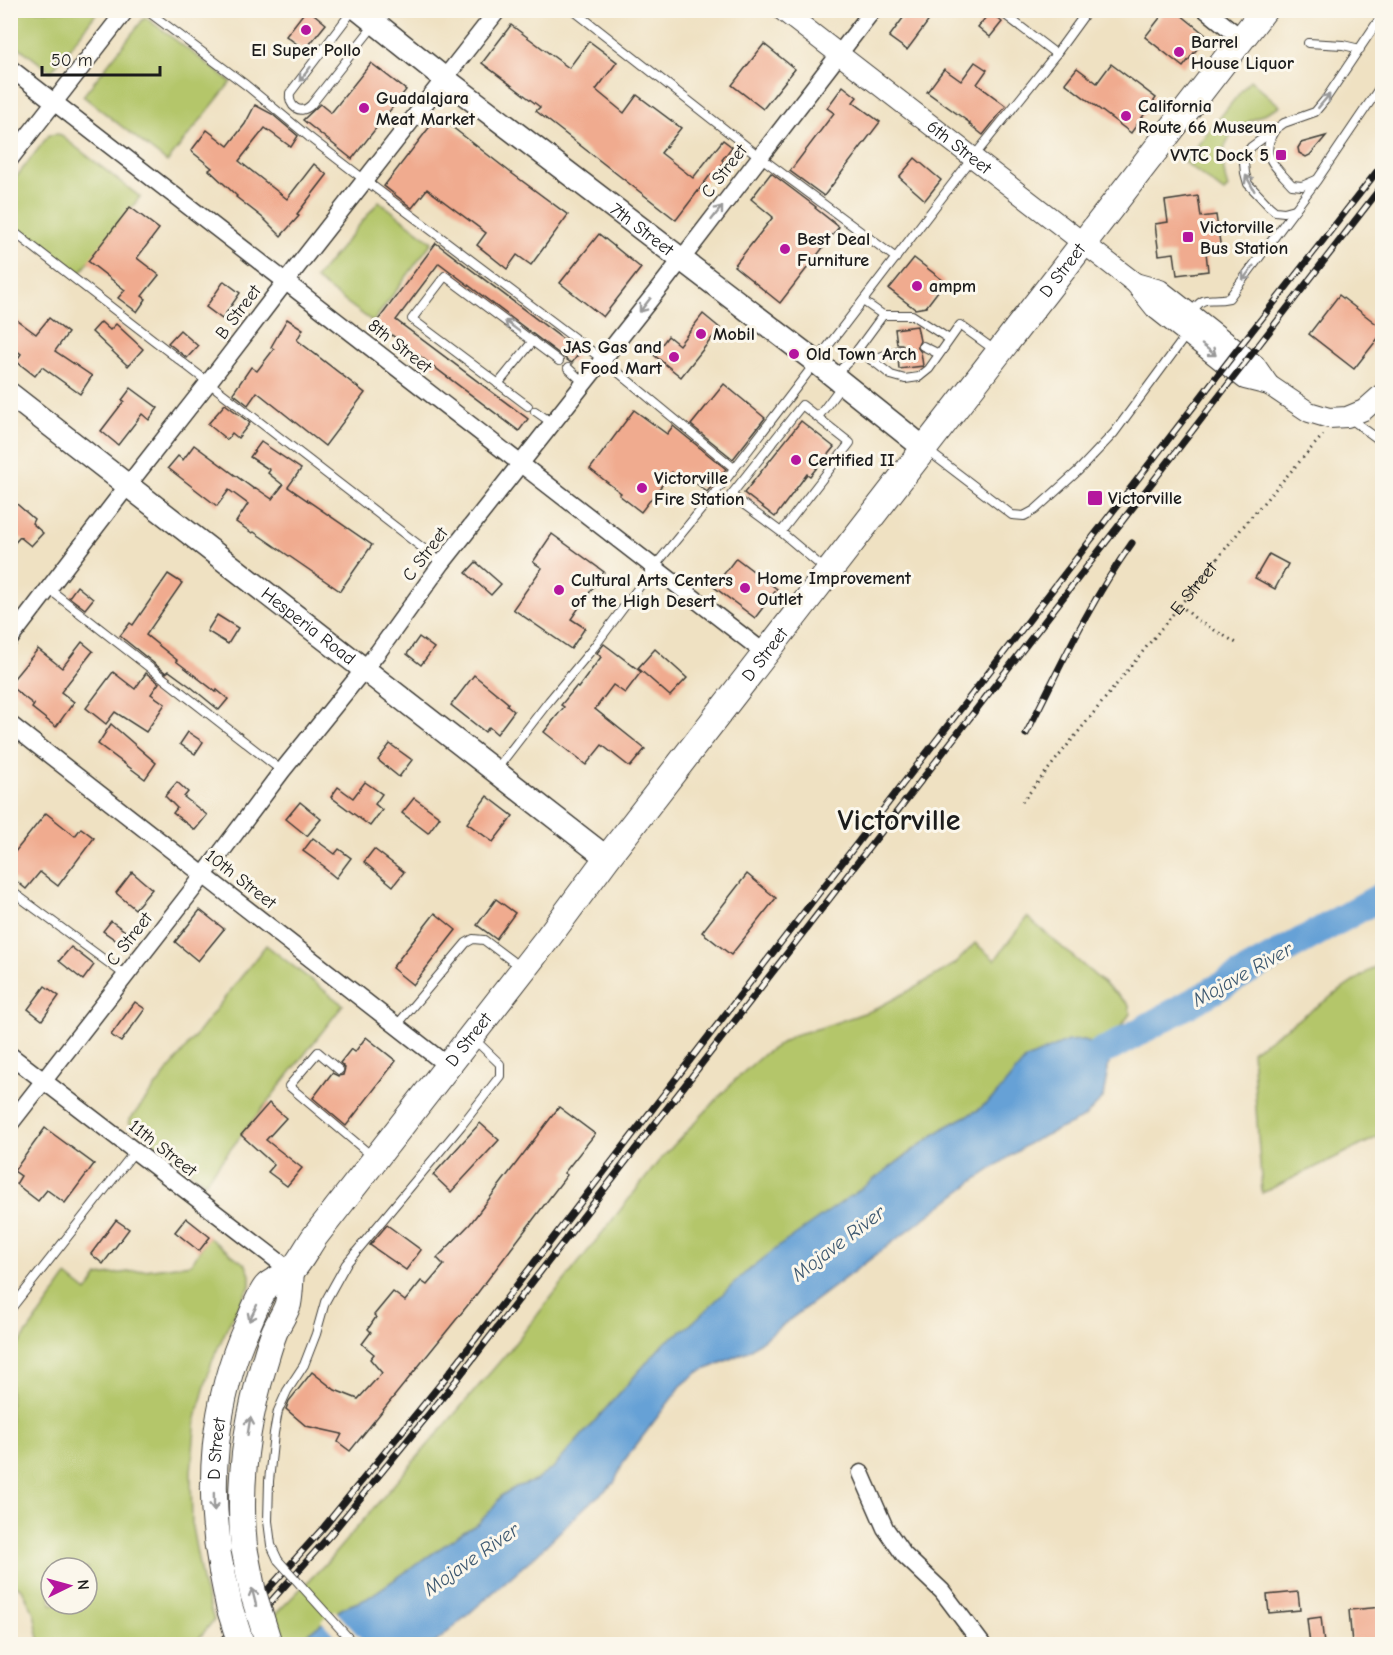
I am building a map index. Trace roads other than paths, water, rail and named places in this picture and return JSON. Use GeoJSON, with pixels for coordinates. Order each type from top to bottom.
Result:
{"type":"FeatureCollection","features":[{"type":"Feature","properties":{"kind":"main road","name":"D Street"},"geometry":{"type":"LineString","coordinates":[[241,1644],[229,1606],[222,1571],[215,1519],[214,1470],[224,1393],[239,1344],[267,1286],[291,1271],[316,1235],[1264,10]]}},
{"type":"Feature","properties":{"kind":"main road","name":"7th Street"},"geometry":{"type":"LineString","coordinates":[[367,17],[816,362],[925,449]]}},
{"type":"Feature","properties":{"kind":"main road","name":"Hesperia Road"},"geometry":{"type":"LineString","coordinates":[[10,394],[607,858]]}},
{"type":"Feature","properties":{"kind":"main road","name":"D Street"},"geometry":{"type":"LineString","coordinates":[[269,1644],[255,1602],[243,1547],[241,1520],[243,1483],[250,1417],[264,1363],[288,1303],[291,1271]]}},
{"type":"Feature","properties":{"kind":"street"},"geometry":{"type":"LineString","coordinates":[[10,159],[126,10]]}},
{"type":"Feature","properties":{"kind":"street","name":"B Street"},"geometry":{"type":"LineString","coordinates":[[10,639],[498,10]]}},
{"type":"Feature","properties":{"kind":"street","name":"6th Street"},"geometry":{"type":"LineString","coordinates":[[782,10],[1135,283],[1155,308],[1188,324],[1245,379],[1269,385],[1309,412],[1329,418],[1342,418]]}},
{"type":"Feature","properties":{"kind":"street","name":"C Street"},"geometry":{"type":"LineString","coordinates":[[14,1113],[43,1080],[204,875],[282,771],[364,670],[442,563],[873,10]]}},
{"type":"Feature","properties":{"kind":"street"},"geometry":{"type":"LineString","coordinates":[[1206,10],[1242,39]]}},
{"type":"Feature","properties":{"kind":"street","name":"8th Street"},"geometry":{"type":"LineString","coordinates":[[10,68],[766,654]]}},
{"type":"Feature","properties":{"kind":"street"},"geometry":{"type":"LineString","coordinates":[[1342,418],[1364,410],[1383,394]]}},
{"type":"Feature","properties":{"kind":"street","name":"10th Street"},"geometry":{"type":"LineString","coordinates":[[10,724],[448,1066]]}},
{"type":"Feature","properties":{"kind":"street","name":"11th Street"},"geometry":{"type":"LineString","coordinates":[[10,1055],[291,1271]]}},
{"type":"Feature","properties":{"kind":"street"},"geometry":{"type":"LineString","coordinates":[[861,1473],[885,1528],[904,1555],[942,1591],[982,1644]]}},
{"type":"Feature","properties":{"kind":"lane"},"geometry":{"type":"LineString","coordinates":[[146,10],[366,181],[602,359],[734,468]]}},
{"type":"Feature","properties":{"kind":"lane"},"geometry":{"type":"LineString","coordinates":[[353,10],[290,93],[291,103],[297,110],[306,110],[311,105],[367,17]]}},
{"type":"Feature","properties":{"kind":"lane"},"geometry":{"type":"LineString","coordinates":[[573,10],[760,157],[896,258]]}},
{"type":"Feature","properties":{"kind":"lane"},"geometry":{"type":"LineString","coordinates":[[999,10],[1056,54]]}},
{"type":"Feature","properties":{"kind":"lane"},"geometry":{"type":"LineString","coordinates":[[495,771],[734,468],[1088,10]]}},
{"type":"Feature","properties":{"kind":"lane"},"geometry":{"type":"LineString","coordinates":[[1295,209],[1284,212],[1275,211],[1248,184],[1244,163],[1246,154],[1251,147],[1284,123],[1315,112],[1383,15]]}},
{"type":"Feature","properties":{"kind":"lane"},"geometry":{"type":"LineString","coordinates":[[1308,43],[1342,45],[1360,49]]}},
{"type":"Feature","properties":{"kind":"lane"},"geometry":{"type":"LineString","coordinates":[[925,449],[1012,515],[1024,516],[1035,510],[1078,471],[1114,433],[1188,324],[1199,302],[1205,299],[1229,298],[1317,180],[1383,84]]}},
{"type":"Feature","properties":{"kind":"lane"},"geometry":{"type":"LineString","coordinates":[[1274,130],[1269,139],[1268,148],[1269,158],[1274,166],[1292,185],[1302,186],[1317,180]]}},
{"type":"Feature","properties":{"kind":"lane"},"geometry":{"type":"LineString","coordinates":[[10,229],[442,563]]}},
{"type":"Feature","properties":{"kind":"lane"},"geometry":{"type":"LineString","coordinates":[[552,423],[412,319],[445,276],[559,361]]}},
{"type":"Feature","properties":{"kind":"lane"},"geometry":{"type":"LineString","coordinates":[[863,301],[883,315],[912,315],[949,339]]}},
{"type":"Feature","properties":{"kind":"lane"},"geometry":{"type":"LineString","coordinates":[[818,417],[851,359],[883,315]]}},
{"type":"Feature","properties":{"kind":"lane"},"geometry":{"type":"LineString","coordinates":[[858,350],[891,375],[905,380],[919,377],[929,369],[960,325],[999,353]]}},
{"type":"Feature","properties":{"kind":"lane"},"geometry":{"type":"LineString","coordinates":[[498,384],[533,342]]}},
{"type":"Feature","properties":{"kind":"lane"},"geometry":{"type":"LineString","coordinates":[[923,346],[939,354]]}},
{"type":"Feature","properties":{"kind":"lane"},"geometry":{"type":"LineString","coordinates":[[871,360],[900,350]]}},
{"type":"Feature","properties":{"kind":"lane"},"geometry":{"type":"LineString","coordinates":[[568,368],[584,383]]}},
{"type":"Feature","properties":{"kind":"lane"},"geometry":{"type":"LineString","coordinates":[[781,532],[850,443],[802,405],[731,495],[829,572]]}},
{"type":"Feature","properties":{"kind":"lane"},"geometry":{"type":"LineString","coordinates":[[1342,418],[1383,442]]}},
{"type":"Feature","properties":{"kind":"lane"},"geometry":{"type":"LineString","coordinates":[[49,589],[282,771]]}},
{"type":"Feature","properties":{"kind":"lane"},"geometry":{"type":"LineString","coordinates":[[10,890],[125,975]]}},
{"type":"Feature","properties":{"kind":"lane"},"geometry":{"type":"LineString","coordinates":[[397,1025],[460,948],[473,939],[484,940],[523,969]]}},
{"type":"Feature","properties":{"kind":"lane"},"geometry":{"type":"LineString","coordinates":[[354,1644],[278,1560],[271,1545],[268,1521],[269,1481],[278,1411],[287,1391],[304,1365],[325,1302],[346,1264],[500,1076],[501,1064],[471,1036]]}},
{"type":"Feature","properties":{"kind":"lane"},"geometry":{"type":"LineString","coordinates":[[339,1070],[318,1052],[289,1086],[375,1159]]}},
{"type":"Feature","properties":{"kind":"lane"},"geometry":{"type":"LineString","coordinates":[[10,1310],[135,1151]]}},
{"type":"Feature","properties":{"kind":"water"},"geometry":{"type":"Polygon","coordinates":[[[1085,1040],[1102,1051],[1109,1063],[1103,1098],[1084,1118],[1031,1142],[974,1181],[748,1351],[698,1372],[681,1386],[624,1461],[614,1483],[434,1644],[294,1644],[343,1608],[366,1599],[479,1523],[502,1495],[516,1487],[535,1481],[554,1467],[664,1343],[689,1326],[745,1273],[782,1244],[944,1128],[978,1110],[995,1096],[1026,1059],[1068,1041],[1085,1040]]]}},
{"type":"Feature","properties":{"kind":"waterway","name":"Mojave River"},"geometry":{"type":"LineString","coordinates":[[1072,1076],[1102,1051],[1382,896]]}},
{"type":"Feature","properties":{"kind":"railway"},"geometry":{"type":"LineString","coordinates":[[219,1644],[324,1527],[443,1381],[1382,165]]}},
{"type":"Feature","properties":{"kind":"railway"},"geometry":{"type":"LineString","coordinates":[[233,1644],[331,1534],[451,1387],[1382,186]]}},
{"type":"Feature","properties":{"kind":"railway"},"geometry":{"type":"LineString","coordinates":[[1026,734],[1088,613],[1132,543]]}},
{"type":"Feature","properties":{"kind":"place","name":"El Super Pollo"},"geometry":{"type":"Point","coordinates":[306,30]}},
{"type":"Feature","properties":{"kind":"place","name":"Barrel House Liquor"},"geometry":{"type":"Point","coordinates":[1179,52]}},
{"type":"Feature","properties":{"kind":"place","name":"Guadalajara Meat Market"},"geometry":{"type":"Point","coordinates":[364,108]}},
{"type":"Feature","properties":{"kind":"place","name":"California Route 66 Museum"},"geometry":{"type":"Point","coordinates":[1126,116]}},
{"type":"Feature","properties":{"kind":"place","name":"VVTC Dock 5"},"geometry":{"type":"Point","coordinates":[1281,155]}},
{"type":"Feature","properties":{"kind":"place","name":"Victorville Bus Station"},"geometry":{"type":"Point","coordinates":[1188,237]}},
{"type":"Feature","properties":{"kind":"place","name":"Best Deal Furniture"},"geometry":{"type":"Point","coordinates":[785,249]}},
{"type":"Feature","properties":{"kind":"place","name":"ampm"},"geometry":{"type":"Point","coordinates":[917,286]}},
{"type":"Feature","properties":{"kind":"place","name":"Mobil"},"geometry":{"type":"Point","coordinates":[701,334]}},
{"type":"Feature","properties":{"kind":"place","name":"Old Town Arch"},"geometry":{"type":"Point","coordinates":[794,354]}},
{"type":"Feature","properties":{"kind":"place","name":"JAS Gas and Food Mart"},"geometry":{"type":"Point","coordinates":[674,357]}},
{"type":"Feature","properties":{"kind":"place","name":"Certified II"},"geometry":{"type":"Point","coordinates":[796,460]}},
{"type":"Feature","properties":{"kind":"place","name":"Victorville Fire Station"},"geometry":{"type":"Point","coordinates":[642,488]}},
{"type":"Feature","properties":{"kind":"place","name":"Victorville"},"geometry":{"type":"Point","coordinates":[1095,498]}},
{"type":"Feature","properties":{"kind":"place","name":"Home Improvement Outlet"},"geometry":{"type":"Point","coordinates":[745,588]}},
{"type":"Feature","properties":{"kind":"place","name":"Cultural Arts Centers of the High Desert"},"geometry":{"type":"Point","coordinates":[559,590]}},
{"type":"Feature","properties":{"kind":"district","name":"Victorville"},"geometry":{"type":"Point","coordinates":[899,820]}}]}
